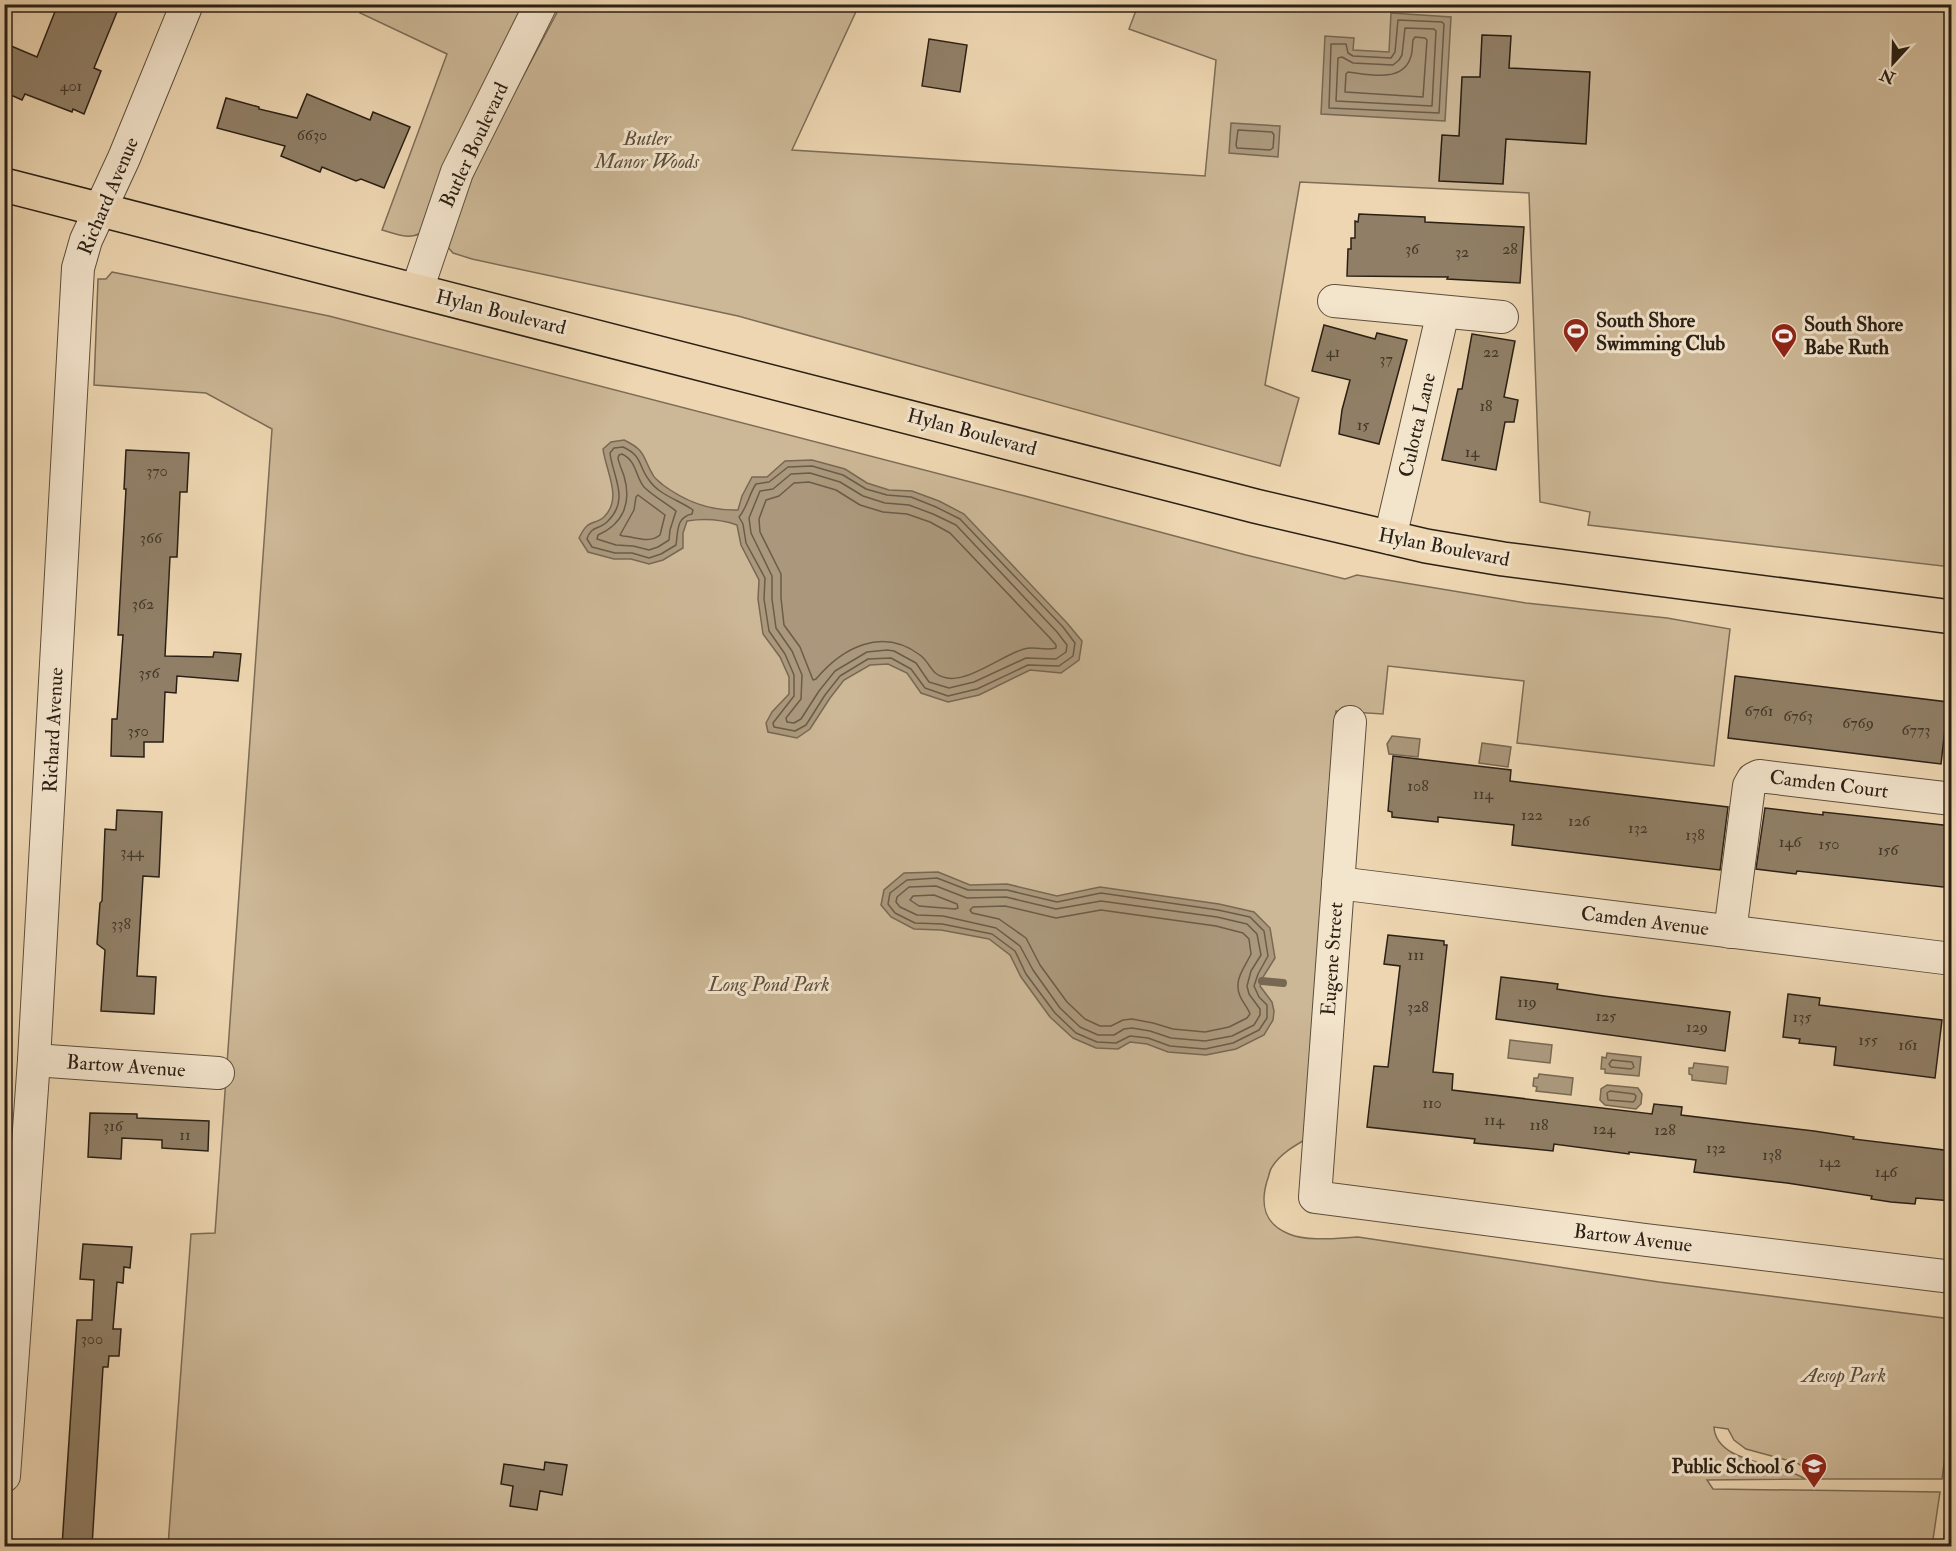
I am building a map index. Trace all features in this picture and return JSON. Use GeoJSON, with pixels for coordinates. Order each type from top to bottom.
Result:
{"type":"FeatureCollection","features":[{"type":"Feature","properties":{"kind":"main road","name":"Hylan Boulevard"},"geometry":{"type":"LineString","coordinates":[[4,185],[1255,506],[1390,538],[1524,562],[1952,617]]}},
{"type":"Feature","properties":{"kind":"street","name":"Richard Avenue"},"geometry":{"type":"LineString","coordinates":[[4,1476],[34,1060],[78,268],[82,249],[124,158],[187,4]]}},
{"type":"Feature","properties":{"kind":"street","name":"Butler Boulevard"},"geometry":{"type":"LineString","coordinates":[[417,290],[457,172],[541,4]]}},
{"type":"Feature","properties":{"kind":"street"},"geometry":{"type":"LineString","coordinates":[[1334,301],[1502,317]]}},
{"type":"Feature","properties":{"kind":"street","name":"Culotta Lane"},"geometry":{"type":"LineString","coordinates":[[1390,538],[1443,312]]}},
{"type":"Feature","properties":{"kind":"street","name":"Eugene Street"},"geometry":{"type":"LineString","coordinates":[[1315,1197],[1350,722]]}},
{"type":"Feature","properties":{"kind":"street","name":"Camden Court"},"geometry":{"type":"LineString","coordinates":[[1730,932],[1749,786],[1755,777],[1952,799]]}},
{"type":"Feature","properties":{"kind":"street","name":"Camden Avenue"},"geometry":{"type":"LineString","coordinates":[[1338,883],[1952,959]]}},
{"type":"Feature","properties":{"kind":"street","name":"Bartow Avenue"},"geometry":{"type":"LineString","coordinates":[[34,1060],[218,1073]]}},
{"type":"Feature","properties":{"kind":"street","name":"Bartow Avenue"},"geometry":{"type":"LineString","coordinates":[[1315,1197],[1952,1277]]}},
{"type":"Feature","properties":{"kind":"green space"},"geometry":{"type":"Polygon","coordinates":[[[364,5],[530,5],[421,233],[416,235],[402,236],[382,230],[447,54],[360,13],[364,5]]]}},
{"type":"Feature","properties":{"kind":"green space","name":"Butler Manor Woods"},"geometry":{"type":"Polygon","coordinates":[[[561,5],[859,5],[792,150],[1205,176],[1216,60],[1129,29],[1138,5],[1951,5],[1951,567],[1588,525],[1590,512],[1540,502],[1529,193],[1300,182],[1265,385],[1299,398],[1280,466],[738,316],[453,253],[446,245],[446,234],[494,131],[561,5]]]}},
{"type":"Feature","properties":{"kind":"green space","name":"Long Pond Park"},"geometry":{"type":"Polygon","coordinates":[[[112,272],[329,316],[1345,579],[1357,575],[1526,603],[1667,618],[1730,629],[1714,766],[1517,743],[1524,681],[1388,666],[1383,714],[1336,711],[1308,1138],[1275,1162],[1265,1190],[1264,1206],[1274,1225],[1289,1234],[1305,1238],[1358,1237],[1659,1282],[1951,1319],[1951,1457],[1945,1457],[1942,1479],[1821,1479],[1797,1463],[1746,1449],[1734,1440],[1728,1429],[1714,1427],[1718,1439],[1737,1455],[1794,1473],[1805,1479],[1707,1480],[1713,1489],[1940,1492],[1932,1546],[168,1546],[191,1234],[215,1233],[272,429],[206,393],[94,385],[98,279],[106,279],[112,272]]]}},
{"type":"Feature","properties":{"kind":"green space"},"geometry":{"type":"Polygon","coordinates":[[[1949,1492],[1952,1492],[1951,1546],[1943,1546],[1949,1492]]]}},
{"type":"Feature","properties":{"kind":"water"},"geometry":{"type":"Polygon","coordinates":[[[1391,13],[1451,17],[1445,121],[1321,114],[1325,36],[1354,38],[1353,50],[1389,52],[1391,13]]]}},
{"type":"Feature","properties":{"kind":"water"},"geometry":{"type":"Polygon","coordinates":[[[1231,123],[1280,126],[1278,157],[1229,153],[1231,123]]]}},
{"type":"Feature","properties":{"kind":"water"},"geometry":{"type":"Polygon","coordinates":[[[624,440],[640,451],[654,476],[663,485],[689,501],[718,509],[738,510],[752,477],[767,477],[785,461],[812,460],[845,469],[867,483],[889,490],[912,491],[939,501],[964,514],[1067,623],[1082,641],[1079,660],[1061,673],[1030,670],[979,695],[948,702],[921,693],[907,673],[888,664],[870,665],[844,680],[810,729],[797,738],[768,732],[766,723],[772,712],[789,694],[789,677],[780,657],[763,634],[758,599],[759,580],[741,545],[737,525],[725,521],[687,521],[683,533],[683,548],[663,560],[649,564],[631,559],[614,559],[588,552],[579,538],[586,527],[602,519],[610,510],[613,493],[603,449],[611,442],[624,440]]]}},
{"type":"Feature","properties":{"kind":"water"},"geometry":{"type":"Polygon","coordinates":[[[1392,736],[1420,739],[1418,757],[1389,754],[1387,744],[1392,736]]]}},
{"type":"Feature","properties":{"kind":"water"},"geometry":{"type":"Polygon","coordinates":[[[1482,743],[1511,747],[1508,767],[1479,763],[1482,743]]]}},
{"type":"Feature","properties":{"kind":"water"},"geometry":{"type":"Polygon","coordinates":[[[938,872],[970,885],[1007,884],[1057,896],[1100,887],[1219,904],[1254,912],[1270,928],[1275,958],[1260,986],[1272,1002],[1273,1020],[1264,1035],[1236,1049],[1206,1055],[1168,1052],[1147,1044],[1130,1042],[1118,1049],[1096,1048],[1073,1038],[1050,1017],[1021,977],[1010,955],[989,939],[941,930],[914,929],[891,917],[881,905],[884,890],[904,873],[938,872]]]}},
{"type":"Feature","properties":{"kind":"water"},"geometry":{"type":"Polygon","coordinates":[[[1510,1040],[1552,1045],[1550,1063],[1508,1058],[1510,1040]]]}},
{"type":"Feature","properties":{"kind":"water"},"geometry":{"type":"Polygon","coordinates":[[[1607,1053],[1641,1057],[1639,1076],[1605,1073],[1605,1069],[1601,1069],[1602,1057],[1606,1058],[1607,1053]]]}},
{"type":"Feature","properties":{"kind":"water"},"geometry":{"type":"Polygon","coordinates":[[[1694,1063],[1728,1067],[1726,1084],[1692,1080],[1689,1068],[1693,1068],[1694,1063]]]}},
{"type":"Feature","properties":{"kind":"water"},"geometry":{"type":"Polygon","coordinates":[[[1539,1074],[1573,1078],[1571,1095],[1536,1091],[1537,1087],[1533,1086],[1534,1078],[1538,1078],[1539,1074]]]}},
{"type":"Feature","properties":{"kind":"water"},"geometry":{"type":"Polygon","coordinates":[[[1607,1085],[1638,1088],[1642,1094],[1641,1104],[1636,1109],[1605,1105],[1600,1100],[1601,1089],[1607,1085]]]}},
{"type":"Feature","properties":{"kind":"building"},"geometry":{"type":"Polygon","coordinates":[[[58,4],[99,4],[117,12],[94,68],[101,71],[84,114],[73,109],[72,112],[25,94],[22,100],[4,92],[4,43],[37,57],[58,4]]]}},
{"type":"Feature","properties":{"kind":"building"},"geometry":{"type":"Polygon","coordinates":[[[1482,35],[1511,36],[1509,68],[1590,72],[1586,144],[1506,139],[1503,184],[1439,181],[1442,135],[1459,136],[1462,77],[1480,77],[1482,35]]]}},
{"type":"Feature","properties":{"kind":"building"},"geometry":{"type":"Polygon","coordinates":[[[929,39],[967,45],[960,92],[922,86],[929,39]]]}},
{"type":"Feature","properties":{"kind":"building"},"geometry":{"type":"Polygon","coordinates":[[[307,94],[370,120],[373,112],[410,127],[384,188],[361,179],[356,181],[322,167],[320,172],[281,156],[285,146],[217,128],[226,98],[297,118],[307,94]]]}},
{"type":"Feature","properties":{"kind":"building"},"geometry":{"type":"Polygon","coordinates":[[[1359,214],[1425,217],[1425,222],[1524,227],[1520,283],[1447,279],[1448,277],[1347,276],[1348,249],[1351,249],[1351,238],[1355,238],[1355,221],[1358,222],[1359,214]]]}},
{"type":"Feature","properties":{"kind":"building"},"geometry":{"type":"Polygon","coordinates":[[[1324,325],[1375,339],[1377,333],[1407,340],[1379,444],[1339,434],[1342,410],[1350,380],[1312,371],[1324,325]]]}},
{"type":"Feature","properties":{"kind":"building"},"geometry":{"type":"Polygon","coordinates":[[[1472,334],[1515,341],[1504,397],[1518,400],[1514,422],[1505,422],[1496,470],[1442,460],[1458,389],[1462,389],[1472,334]]]}},
{"type":"Feature","properties":{"kind":"building"},"geometry":{"type":"Polygon","coordinates":[[[126,450],[189,453],[187,492],[180,492],[177,557],[170,557],[165,656],[213,657],[214,652],[241,654],[238,681],[177,676],[176,693],[165,692],[163,742],[144,742],[144,757],[111,756],[112,719],[117,719],[123,635],[118,635],[126,450]]]}},
{"type":"Feature","properties":{"kind":"building"},"geometry":{"type":"Polygon","coordinates":[[[1735,676],[1948,702],[1941,764],[1728,738],[1735,676]]]}},
{"type":"Feature","properties":{"kind":"building"},"geometry":{"type":"Polygon","coordinates":[[[1393,756],[1511,770],[1510,781],[1728,807],[1720,870],[1512,845],[1514,825],[1438,817],[1438,822],[1392,817],[1392,812],[1388,811],[1393,756]]]}},
{"type":"Feature","properties":{"kind":"building"},"geometry":{"type":"Polygon","coordinates":[[[1765,808],[1952,826],[1952,888],[1797,871],[1796,874],[1756,869],[1765,808]]]}},
{"type":"Feature","properties":{"kind":"building"},"geometry":{"type":"Polygon","coordinates":[[[117,810],[162,812],[159,877],[143,876],[137,976],[156,977],[154,1014],[101,1011],[105,950],[97,944],[102,901],[105,829],[116,830],[117,810]]]}},
{"type":"Feature","properties":{"kind":"building"},"geometry":{"type":"Polygon","coordinates":[[[1388,935],[1444,941],[1444,945],[1447,945],[1433,1072],[1453,1074],[1452,1090],[1652,1114],[1654,1104],[1682,1107],[1681,1115],[1952,1151],[1952,1201],[1916,1198],[1915,1204],[1891,1202],[1871,1199],[1872,1196],[1787,1183],[1694,1172],[1696,1160],[1554,1144],[1553,1151],[1474,1143],[1475,1139],[1367,1127],[1374,1066],[1388,1067],[1400,966],[1384,964],[1388,935]]]}},
{"type":"Feature","properties":{"kind":"building"},"geometry":{"type":"Polygon","coordinates":[[[1501,977],[1558,984],[1557,989],[1730,1012],[1725,1051],[1496,1019],[1501,977]]]}},
{"type":"Feature","properties":{"kind":"building"},"geometry":{"type":"Polygon","coordinates":[[[1788,994],[1820,998],[1819,1005],[1942,1020],[1935,1078],[1834,1065],[1836,1047],[1799,1043],[1800,1039],[1783,1037],[1788,994]]]}},
{"type":"Feature","properties":{"kind":"building"},"geometry":{"type":"Polygon","coordinates":[[[90,1113],[137,1114],[137,1118],[209,1121],[208,1151],[162,1148],[162,1140],[122,1138],[121,1159],[88,1157],[90,1113]]]}},
{"type":"Feature","properties":{"kind":"building"},"geometry":{"type":"Polygon","coordinates":[[[83,1244],[132,1247],[130,1268],[124,1267],[123,1283],[117,1282],[113,1329],[121,1329],[119,1356],[109,1356],[108,1367],[103,1367],[92,1546],[62,1546],[77,1320],[92,1320],[94,1280],[80,1279],[83,1244]]]}},
{"type":"Feature","properties":{"kind":"building"},"geometry":{"type":"Polygon","coordinates":[[[545,1462],[567,1465],[562,1495],[540,1491],[537,1510],[510,1506],[513,1486],[501,1484],[504,1464],[544,1470],[545,1462]]]}},
{"type":"Feature","properties":{"kind":"waterway"},"geometry":{"type":"LineString","coordinates":[[1262,981],[1283,983]]}},
{"type":"Feature","properties":{"kind":"place","name":"South Shore Swimming Club"},"geometry":{"type":"Point","coordinates":[1576,354]}},
{"type":"Feature","properties":{"kind":"place","name":"South Shore Babe Ruth"},"geometry":{"type":"Point","coordinates":[1784,359]}},
{"type":"Feature","properties":{"kind":"place","name":"Public School 6"},"geometry":{"type":"Point","coordinates":[1814,1489]}},
{"type":"Feature","properties":{"kind":"park label","name":"Aesop Park"},"geometry":{"type":"Point","coordinates":[1844,1375]}}]}
